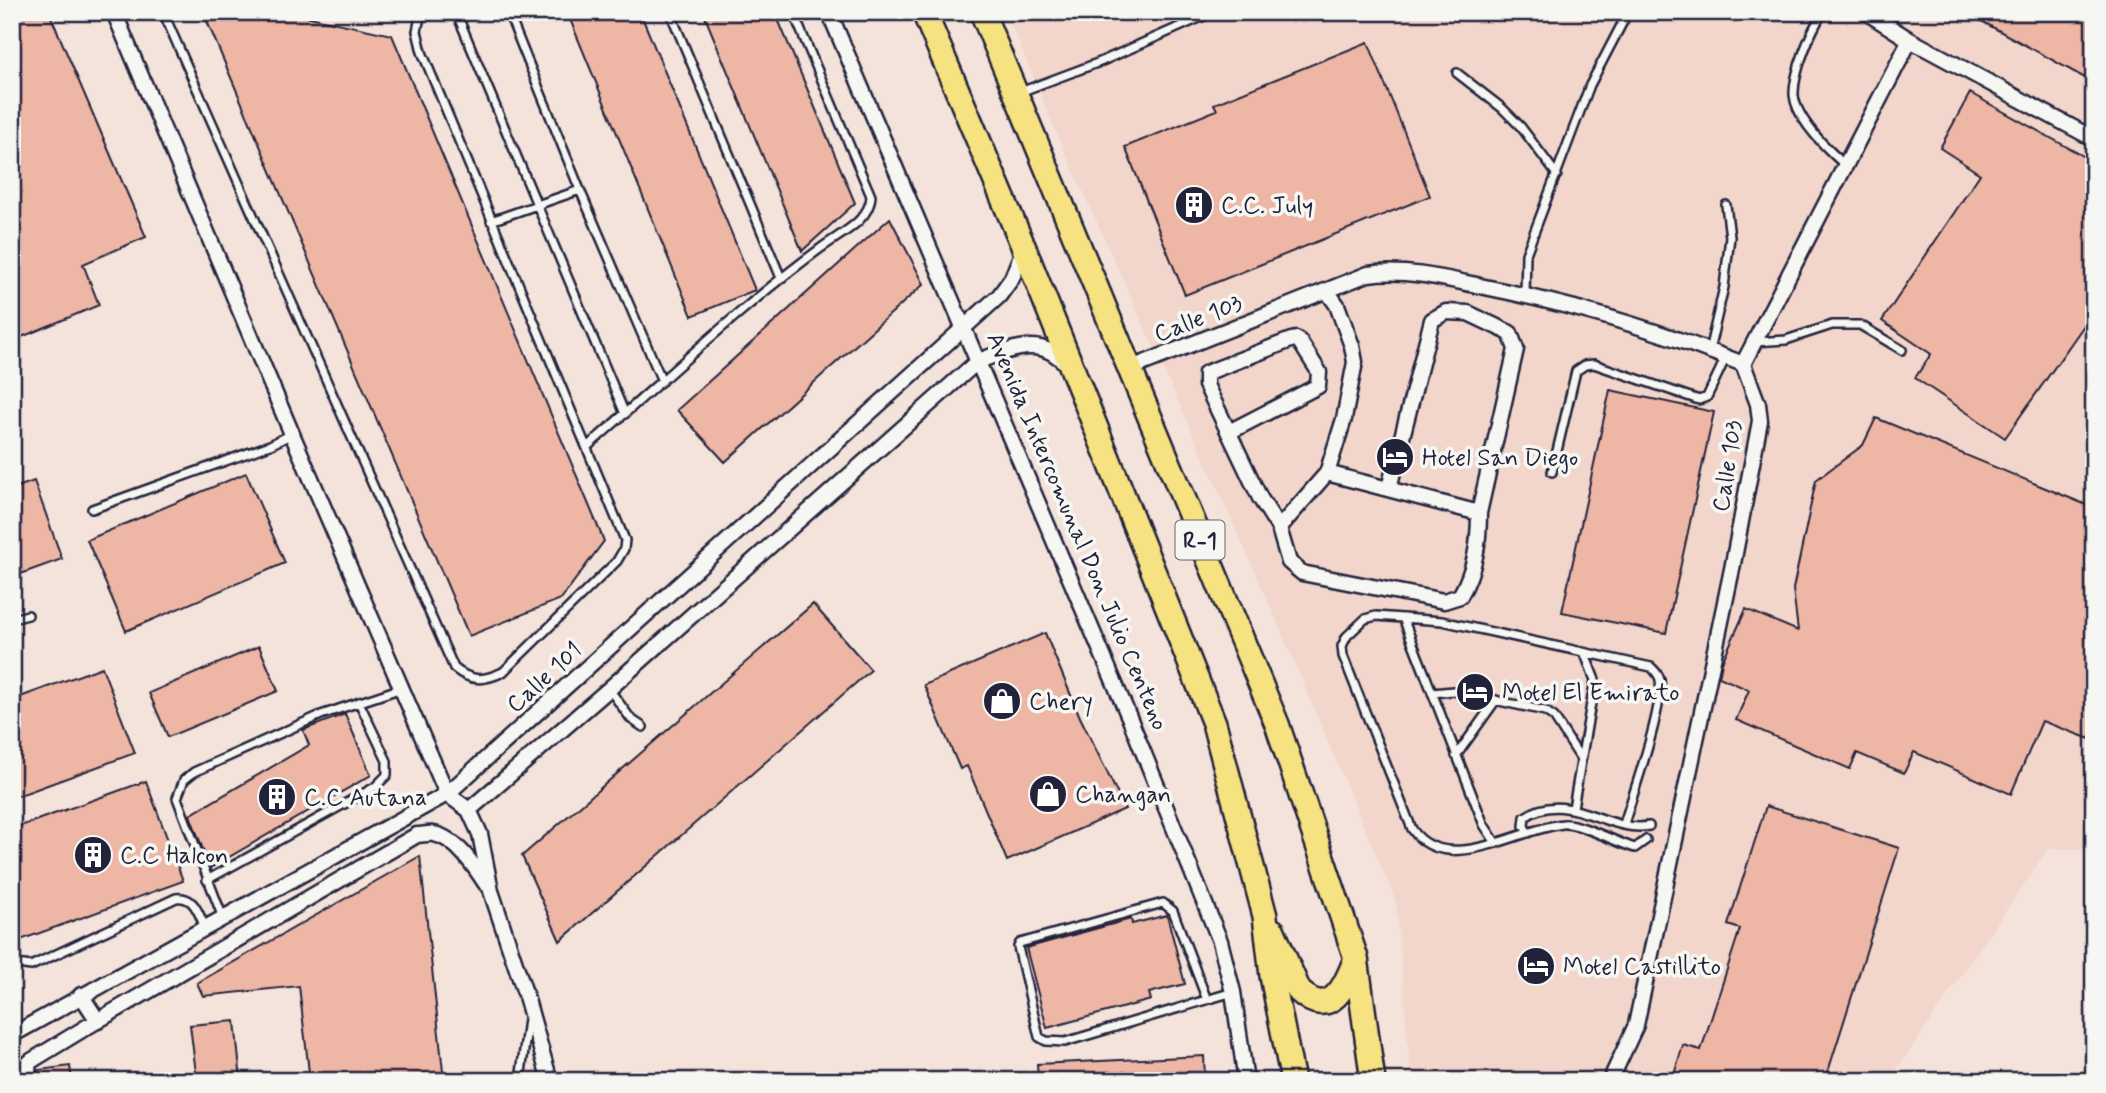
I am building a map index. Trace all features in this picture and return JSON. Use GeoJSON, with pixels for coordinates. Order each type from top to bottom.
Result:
{"type":"FeatureCollection","features":[{"type":"Feature","properties":{"kind":"main road","name":"Avenida Intercomunal Don Julio Centeno"},"geometry":{"type":"LineString","coordinates":[[924,12],[1024,248],[1214,723],[1265,916],[1272,976],[1293,1081]]}},
{"type":"Feature","properties":{"kind":"main road","name":"R-1"},"geometry":{"type":"LineString","coordinates":[[982,12],[1277,724],[1356,958],[1373,1081]]}},
{"type":"Feature","properties":{"kind":"main road"},"geometry":{"type":"LineString","coordinates":[[1265,916],[1299,991],[1306,997],[1319,1003],[1341,993],[1356,958]]}},
{"type":"Feature","properties":{"kind":"street"},"geometry":{"type":"LineString","coordinates":[[114,12],[447,794],[469,810],[480,834],[491,891],[550,1081]]}},
{"type":"Feature","properties":{"kind":"street","name":"Avenida Intercomunal Don Julio Centeno"},"geometry":{"type":"LineString","coordinates":[[829,12],[1220,941],[1233,992],[1246,1081]]}},
{"type":"Feature","properties":{"kind":"street"},"geometry":{"type":"LineString","coordinates":[[1866,12],[1910,40],[2094,139]]}},
{"type":"Feature","properties":{"kind":"street"},"geometry":{"type":"LineString","coordinates":[[1743,364],[1910,40]]}},
{"type":"Feature","properties":{"kind":"street","name":"Calle 101"},"geometry":{"type":"LineString","coordinates":[[12,1035],[447,794],[999,296],[1012,278],[1024,248]]}},
{"type":"Feature","properties":{"kind":"street","name":"Calle 103"},"geometry":{"type":"LineString","coordinates":[[1129,369],[1368,274],[1392,271],[1433,276],[1525,295],[1613,319],[1743,364],[1758,404],[1760,421],[1732,569],[1636,1025],[1610,1081]]}},
{"type":"Feature","properties":{"kind":"street"},"geometry":{"type":"LineString","coordinates":[[1279,528],[1327,472],[1344,419],[1355,362],[1340,315],[1327,291]]}},
{"type":"Feature","properties":{"kind":"street"},"geometry":{"type":"LineString","coordinates":[[1229,432],[1318,386],[1319,372],[1300,342],[1291,340],[1206,373],[1206,385],[1260,498],[1279,528],[1289,562],[1301,573],[1444,601],[1460,596],[1469,580],[1479,540],[1479,513],[1516,349],[1510,332],[1468,313],[1446,312],[1432,320],[1389,488]]}},
{"type":"Feature","properties":{"kind":"street","name":"Calle 101"},"geometry":{"type":"LineString","coordinates":[[469,810],[610,690],[978,361],[1004,352],[1033,347],[1049,351],[1069,366]]}},
{"type":"Feature","properties":{"kind":"street"},"geometry":{"type":"LineString","coordinates":[[1327,472],[1479,513]]}},
{"type":"Feature","properties":{"kind":"street"},"geometry":{"type":"LineString","coordinates":[[12,1079],[31,1061],[417,835],[436,834],[453,845],[471,860],[491,891]]}},
{"type":"Feature","properties":{"kind":"street"},"geometry":{"type":"LineString","coordinates":[[81,995],[98,1021]]}},
{"type":"Feature","properties":{"kind":"lane"},"geometry":{"type":"LineString","coordinates":[[163,12],[454,668],[465,677],[487,679],[503,672],[617,561],[624,549],[623,531],[422,52],[417,30],[421,12]]}},
{"type":"Feature","properties":{"kind":"lane"},"geometry":{"type":"LineString","coordinates":[[456,12],[625,414]]}},
{"type":"Feature","properties":{"kind":"lane"},"geometry":{"type":"LineString","coordinates":[[508,12],[580,190],[662,381]]}},
{"type":"Feature","properties":{"kind":"lane"},"geometry":{"type":"LineString","coordinates":[[670,12],[781,278]]}},
{"type":"Feature","properties":{"kind":"lane"},"geometry":{"type":"LineString","coordinates":[[588,446],[781,278],[859,220],[870,206],[871,196],[793,12]]}},
{"type":"Feature","properties":{"kind":"lane"},"geometry":{"type":"LineString","coordinates":[[1016,94],[1100,62],[1213,12]]}},
{"type":"Feature","properties":{"kind":"lane"},"geometry":{"type":"LineString","coordinates":[[1525,295],[1526,254],[1590,85],[1628,12]]}},
{"type":"Feature","properties":{"kind":"lane"},"geometry":{"type":"LineString","coordinates":[[1823,12],[1800,64],[1794,93],[1797,107],[1825,148],[1845,166]]}},
{"type":"Feature","properties":{"kind":"lane"},"geometry":{"type":"LineString","coordinates":[[1457,73],[1502,108],[1521,127],[1556,174]]}},
{"type":"Feature","properties":{"kind":"lane"},"geometry":{"type":"LineString","coordinates":[[491,221],[580,190]]}},
{"type":"Feature","properties":{"kind":"lane"},"geometry":{"type":"LineString","coordinates":[[1709,351],[1724,288],[1729,249],[1726,205]]}},
{"type":"Feature","properties":{"kind":"lane"},"geometry":{"type":"LineString","coordinates":[[1754,342],[1786,340],[1832,325],[1847,324],[1860,325],[1902,350]]}},
{"type":"Feature","properties":{"kind":"lane"},"geometry":{"type":"LineString","coordinates":[[1552,472],[1576,371],[1585,365],[1594,364],[1699,400],[1707,397],[1726,358]]}},
{"type":"Feature","properties":{"kind":"lane"},"geometry":{"type":"LineString","coordinates":[[92,509],[270,445],[292,434]]}},
{"type":"Feature","properties":{"kind":"lane"},"geometry":{"type":"LineString","coordinates":[[12,620],[28,615]]}},
{"type":"Feature","properties":{"kind":"lane"},"geometry":{"type":"LineString","coordinates":[[1624,824],[1655,717],[1661,682],[1658,673],[1651,667],[1443,621],[1376,616],[1365,619],[1347,636],[1342,646],[1343,656],[1412,829],[1419,840],[1448,851],[1483,847],[1565,824],[1635,848],[1646,840]]}},
{"type":"Feature","properties":{"kind":"lane"},"geometry":{"type":"LineString","coordinates":[[1404,618],[1483,825],[1496,843]]}},
{"type":"Feature","properties":{"kind":"lane"},"geometry":{"type":"LineString","coordinates":[[1573,808],[1595,680],[1585,654]]}},
{"type":"Feature","properties":{"kind":"lane"},"geometry":{"type":"LineString","coordinates":[[223,918],[177,798],[184,780],[194,772],[321,715],[402,688]]}},
{"type":"Feature","properties":{"kind":"lane"},"geometry":{"type":"LineString","coordinates":[[610,690],[631,719],[643,727]]}},
{"type":"Feature","properties":{"kind":"lane"},"geometry":{"type":"LineString","coordinates":[[1432,693],[1453,691],[1545,711],[1554,717],[1581,759]]}},
{"type":"Feature","properties":{"kind":"lane"},"geometry":{"type":"LineString","coordinates":[[1456,756],[1496,700]]}},
{"type":"Feature","properties":{"kind":"lane"},"geometry":{"type":"LineString","coordinates":[[207,880],[375,787],[387,775],[387,761],[359,702]]}},
{"type":"Feature","properties":{"kind":"lane"},"geometry":{"type":"LineString","coordinates":[[1528,834],[1524,826],[1525,817],[1536,809],[1573,808],[1634,829],[1649,825]]}},
{"type":"Feature","properties":{"kind":"lane"},"geometry":{"type":"LineString","coordinates":[[12,959],[18,964],[32,967],[176,898],[185,897],[191,900],[205,927]]}},
{"type":"Feature","properties":{"kind":"lane"},"geometry":{"type":"LineString","coordinates":[[1207,1000],[1173,911],[1163,902],[1020,943],[1018,947],[1039,1037],[1046,1041],[1065,1042],[1207,1000],[1233,992]]}},
{"type":"Feature","properties":{"kind":"lane"},"geometry":{"type":"LineString","coordinates":[[520,1081],[529,1013]]}},
{"type":"Feature","properties":{"kind":"lane"},"geometry":{"type":"LineString","coordinates":[[31,1061],[33,1081]]}},
{"type":"Feature","properties":{"kind":"shaded area"},"geometry":{"type":"Polygon","coordinates":[[[1006,12],[2094,12],[2094,849],[2048,849],[1889,1081],[1411,1081],[1396,902],[1267,598],[1056,132],[1006,12]]]}},
{"type":"Feature","properties":{"kind":"building"},"geometry":{"type":"Polygon","coordinates":[[[12,12],[49,12],[146,237],[83,264],[99,305],[12,341],[12,12]]]}},
{"type":"Feature","properties":{"kind":"building"},"geometry":{"type":"Polygon","coordinates":[[[203,12],[287,12],[392,35],[604,541],[561,599],[469,636],[203,12]]]}},
{"type":"Feature","properties":{"kind":"building"},"geometry":{"type":"Polygon","coordinates":[[[567,12],[640,12],[755,290],[692,316],[567,12]]]}},
{"type":"Feature","properties":{"kind":"building"},"geometry":{"type":"Polygon","coordinates":[[[703,12],[775,12],[855,203],[802,251],[703,12]]]}},
{"type":"Feature","properties":{"kind":"building"},"geometry":{"type":"Polygon","coordinates":[[[1965,12],[2094,12],[2094,83],[1965,12]]]}},
{"type":"Feature","properties":{"kind":"building"},"geometry":{"type":"Polygon","coordinates":[[[1368,42],[1430,196],[1185,295],[1125,147],[1217,110],[1214,104],[1368,42]]]}},
{"type":"Feature","properties":{"kind":"building"},"geometry":{"type":"Polygon","coordinates":[[[1970,93],[2094,162],[2094,311],[2005,438],[1915,378],[1931,354],[1882,321],[1980,174],[1940,148],[1970,93]]]}},
{"type":"Feature","properties":{"kind":"building"},"geometry":{"type":"Polygon","coordinates":[[[890,218],[924,284],[725,462],[677,410],[890,218]]]}},
{"type":"Feature","properties":{"kind":"building"},"geometry":{"type":"Polygon","coordinates":[[[1610,390],[1714,412],[1666,633],[1562,612],[1610,390]]]}},
{"type":"Feature","properties":{"kind":"building"},"geometry":{"type":"Polygon","coordinates":[[[1876,418],[2094,508],[2094,706],[2090,739],[2042,721],[2011,794],[1914,752],[1904,773],[1857,753],[1850,769],[1736,720],[1749,690],[1719,677],[1722,662],[1746,609],[1798,631],[1793,589],[1816,480],[1863,445],[1876,418]]]}},
{"type":"Feature","properties":{"kind":"building"},"geometry":{"type":"Polygon","coordinates":[[[246,473],[285,563],[126,631],[87,540],[246,473]]]}},
{"type":"Feature","properties":{"kind":"building"},"geometry":{"type":"Polygon","coordinates":[[[34,481],[62,559],[12,577],[12,489],[34,481]]]}},
{"type":"Feature","properties":{"kind":"building"},"geometry":{"type":"Polygon","coordinates":[[[813,604],[871,670],[560,941],[522,856],[813,604]]]}},
{"type":"Feature","properties":{"kind":"building"},"geometry":{"type":"Polygon","coordinates":[[[1045,633],[1080,717],[1125,809],[1007,861],[967,766],[960,769],[924,685],[1045,633]]]}},
{"type":"Feature","properties":{"kind":"building"},"geometry":{"type":"Polygon","coordinates":[[[259,646],[278,691],[168,737],[149,693],[259,646]]]}},
{"type":"Feature","properties":{"kind":"building"},"geometry":{"type":"Polygon","coordinates":[[[102,667],[135,753],[12,798],[12,700],[102,667]]]}},
{"type":"Feature","properties":{"kind":"building","name":"C.C Autana"},"geometry":{"type":"Polygon","coordinates":[[[345,714],[371,775],[210,868],[190,815],[309,745],[303,730],[345,714]]]}},
{"type":"Feature","properties":{"kind":"building","name":"C.C Halcon"},"geometry":{"type":"Polygon","coordinates":[[[146,781],[183,881],[15,942],[12,934],[12,829],[146,781]]]}},
{"type":"Feature","properties":{"kind":"building"},"geometry":{"type":"Polygon","coordinates":[[[1766,806],[1899,848],[1825,1081],[1672,1081],[1683,1045],[1701,1050],[1740,929],[1728,925],[1766,806]]]}},
{"type":"Feature","properties":{"kind":"building"},"geometry":{"type":"Polygon","coordinates":[[[420,856],[444,1081],[310,1081],[299,986],[203,996],[197,983],[420,856]]]}},
{"type":"Feature","properties":{"kind":"building"},"geometry":{"type":"Polygon","coordinates":[[[1167,915],[1185,984],[1149,993],[1151,1000],[1047,1028],[1026,948],[1131,919],[1132,924],[1167,915]]]}},
{"type":"Feature","properties":{"kind":"building"},"geometry":{"type":"Polygon","coordinates":[[[235,1021],[241,1081],[197,1081],[190,1025],[235,1021]]]}},
{"type":"Feature","properties":{"kind":"building"},"geometry":{"type":"Polygon","coordinates":[[[1204,1056],[1205,1081],[1038,1081],[1037,1064],[1204,1056]]]}},
{"type":"Feature","properties":{"kind":"building"},"geometry":{"type":"Polygon","coordinates":[[[70,1066],[72,1081],[39,1081],[38,1070],[70,1066]]]}},
{"type":"Feature","properties":{"kind":"place","name":"C.C. July"},"geometry":{"type":"Point","coordinates":[1194,205]}},
{"type":"Feature","properties":{"kind":"place","name":"Hotel San Diego"},"geometry":{"type":"Point","coordinates":[1395,457]}},
{"type":"Feature","properties":{"kind":"place","name":"Motel El Emirato"},"geometry":{"type":"Point","coordinates":[1475,692]}},
{"type":"Feature","properties":{"kind":"place","name":"Chery"},"geometry":{"type":"Point","coordinates":[1002,701]}},
{"type":"Feature","properties":{"kind":"place","name":"Changan"},"geometry":{"type":"Point","coordinates":[1048,794]}},
{"type":"Feature","properties":{"kind":"place","name":"C.C Autana"},"geometry":{"type":"Point","coordinates":[277,797]}},
{"type":"Feature","properties":{"kind":"place","name":"C.C Halcon"},"geometry":{"type":"Point","coordinates":[93,855]}},
{"type":"Feature","properties":{"kind":"place","name":"Motel Castillito"},"geometry":{"type":"Point","coordinates":[1536,966]}}]}
